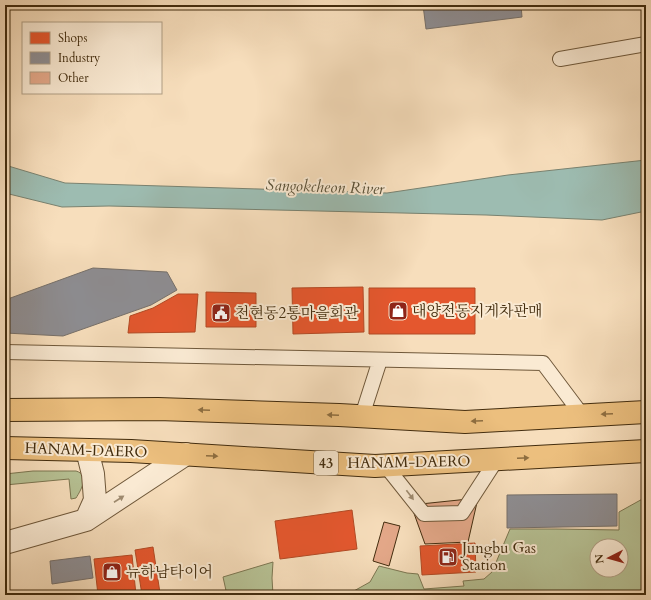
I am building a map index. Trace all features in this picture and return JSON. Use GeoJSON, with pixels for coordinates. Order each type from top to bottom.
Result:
{"type":"FeatureCollection","features":[{"type":"Feature","properties":{"kind":"main road"},"geometry":{"type":"LineString","coordinates":[[5,410],[158,409],[362,416],[465,422],[646,412]]}},
{"type":"Feature","properties":{"kind":"main road","name":"HANAM-DAERO"},"geometry":{"type":"LineString","coordinates":[[5,448],[131,451],[367,465],[646,451]]}},
{"type":"Feature","properties":{"kind":"street"},"geometry":{"type":"LineString","coordinates":[[86,520],[95,500],[93,474],[87,450]]}},
{"type":"Feature","properties":{"kind":"street"},"geometry":{"type":"LineString","coordinates":[[5,543],[86,520],[186,454]]}},
{"type":"Feature","properties":{"kind":"lane"},"geometry":{"type":"LineString","coordinates":[[560,59],[646,44]]}},
{"type":"Feature","properties":{"kind":"lane"},"geometry":{"type":"LineString","coordinates":[[5,352],[543,363],[582,416]]}},
{"type":"Feature","properties":{"kind":"lane"},"geometry":{"type":"LineString","coordinates":[[362,416],[380,360]]}},
{"type":"Feature","properties":{"kind":"lane"},"geometry":{"type":"LineString","coordinates":[[385,465],[424,514],[462,513],[497,459]]}},
{"type":"Feature","properties":{"kind":"green space"},"geometry":{"type":"Polygon","coordinates":[[[33,471],[76,471],[83,476],[83,483],[76,498],[71,499],[69,479],[5,485],[5,474],[33,471]]]}},
{"type":"Feature","properties":{"kind":"green space"},"geometry":{"type":"Polygon","coordinates":[[[646,497],[646,595],[331,595],[352,592],[370,582],[379,566],[407,573],[418,574],[424,589],[464,586],[463,581],[484,579],[492,572],[510,529],[619,530],[619,512],[646,497]]]}},
{"type":"Feature","properties":{"kind":"green space"},"geometry":{"type":"Polygon","coordinates":[[[273,562],[273,595],[227,595],[223,577],[273,562]]]}},
{"type":"Feature","properties":{"kind":"water","name":"Sangokcheon River"},"geometry":{"type":"Polygon","coordinates":[[[646,160],[646,211],[602,220],[486,215],[109,206],[62,207],[5,193],[5,165],[65,183],[387,193],[508,175],[646,160]]]}},
{"type":"Feature","properties":{"kind":"building: Shops"},"geometry":{"type":"Polygon","coordinates":[[[363,287],[364,332],[293,334],[292,288],[363,287]]]}},
{"type":"Feature","properties":{"kind":"building: Shops"},"geometry":{"type":"Polygon","coordinates":[[[369,288],[475,288],[475,334],[369,334],[369,288]]]}},
{"type":"Feature","properties":{"kind":"building: Shops"},"geometry":{"type":"Polygon","coordinates":[[[206,292],[256,293],[256,327],[206,327],[206,292]]]}},
{"type":"Feature","properties":{"kind":"building: Shops"},"geometry":{"type":"Polygon","coordinates":[[[178,294],[198,294],[195,332],[128,333],[130,316],[153,308],[178,294]]]}},
{"type":"Feature","properties":{"kind":"building: Shops"},"geometry":{"type":"Polygon","coordinates":[[[352,510],[357,549],[280,559],[275,521],[352,510]]]}},
{"type":"Feature","properties":{"kind":"building: Shops"},"geometry":{"type":"Polygon","coordinates":[[[475,543],[476,572],[422,575],[420,546],[475,543]]]}},
{"type":"Feature","properties":{"kind":"building: Shops"},"geometry":{"type":"Polygon","coordinates":[[[153,547],[160,593],[142,595],[135,550],[153,547]]]}},
{"type":"Feature","properties":{"kind":"building: Shops"},"geometry":{"type":"Polygon","coordinates":[[[132,555],[136,595],[98,595],[94,559],[132,555]]]}},
{"type":"Feature","properties":{"kind":"building: Industry"},"geometry":{"type":"Polygon","coordinates":[[[423,5],[521,5],[522,17],[426,29],[423,5]]]}},
{"type":"Feature","properties":{"kind":"building: Industry"},"geometry":{"type":"Polygon","coordinates":[[[93,268],[167,272],[177,290],[151,305],[63,336],[5,333],[5,300],[93,268]]]}},
{"type":"Feature","properties":{"kind":"building: Industry"},"geometry":{"type":"Polygon","coordinates":[[[617,494],[617,526],[507,528],[507,495],[617,494]]]}},
{"type":"Feature","properties":{"kind":"building: Industry"},"geometry":{"type":"Polygon","coordinates":[[[90,556],[93,578],[52,584],[50,561],[90,556]]]}},
{"type":"Feature","properties":{"kind":"building: Other"},"geometry":{"type":"Polygon","coordinates":[[[478,498],[468,542],[425,544],[411,505],[478,498]]]}},
{"type":"Feature","properties":{"kind":"building: Other"},"geometry":{"type":"Polygon","coordinates":[[[384,522],[400,526],[389,566],[373,561],[384,522]]]}},
{"type":"Feature","properties":{"kind":"place","name":"대양전동지게차판매"},"geometry":{"type":"Point","coordinates":[398,311]}},
{"type":"Feature","properties":{"kind":"place","name":"천현동2통마을회관"},"geometry":{"type":"Point","coordinates":[221,313]}},
{"type":"Feature","properties":{"kind":"place","name":"Jungbu Gas Station"},"geometry":{"type":"Point","coordinates":[448,557]}},
{"type":"Feature","properties":{"kind":"place","name":"뉴하남타이어"},"geometry":{"type":"Point","coordinates":[112,572]}}]}
